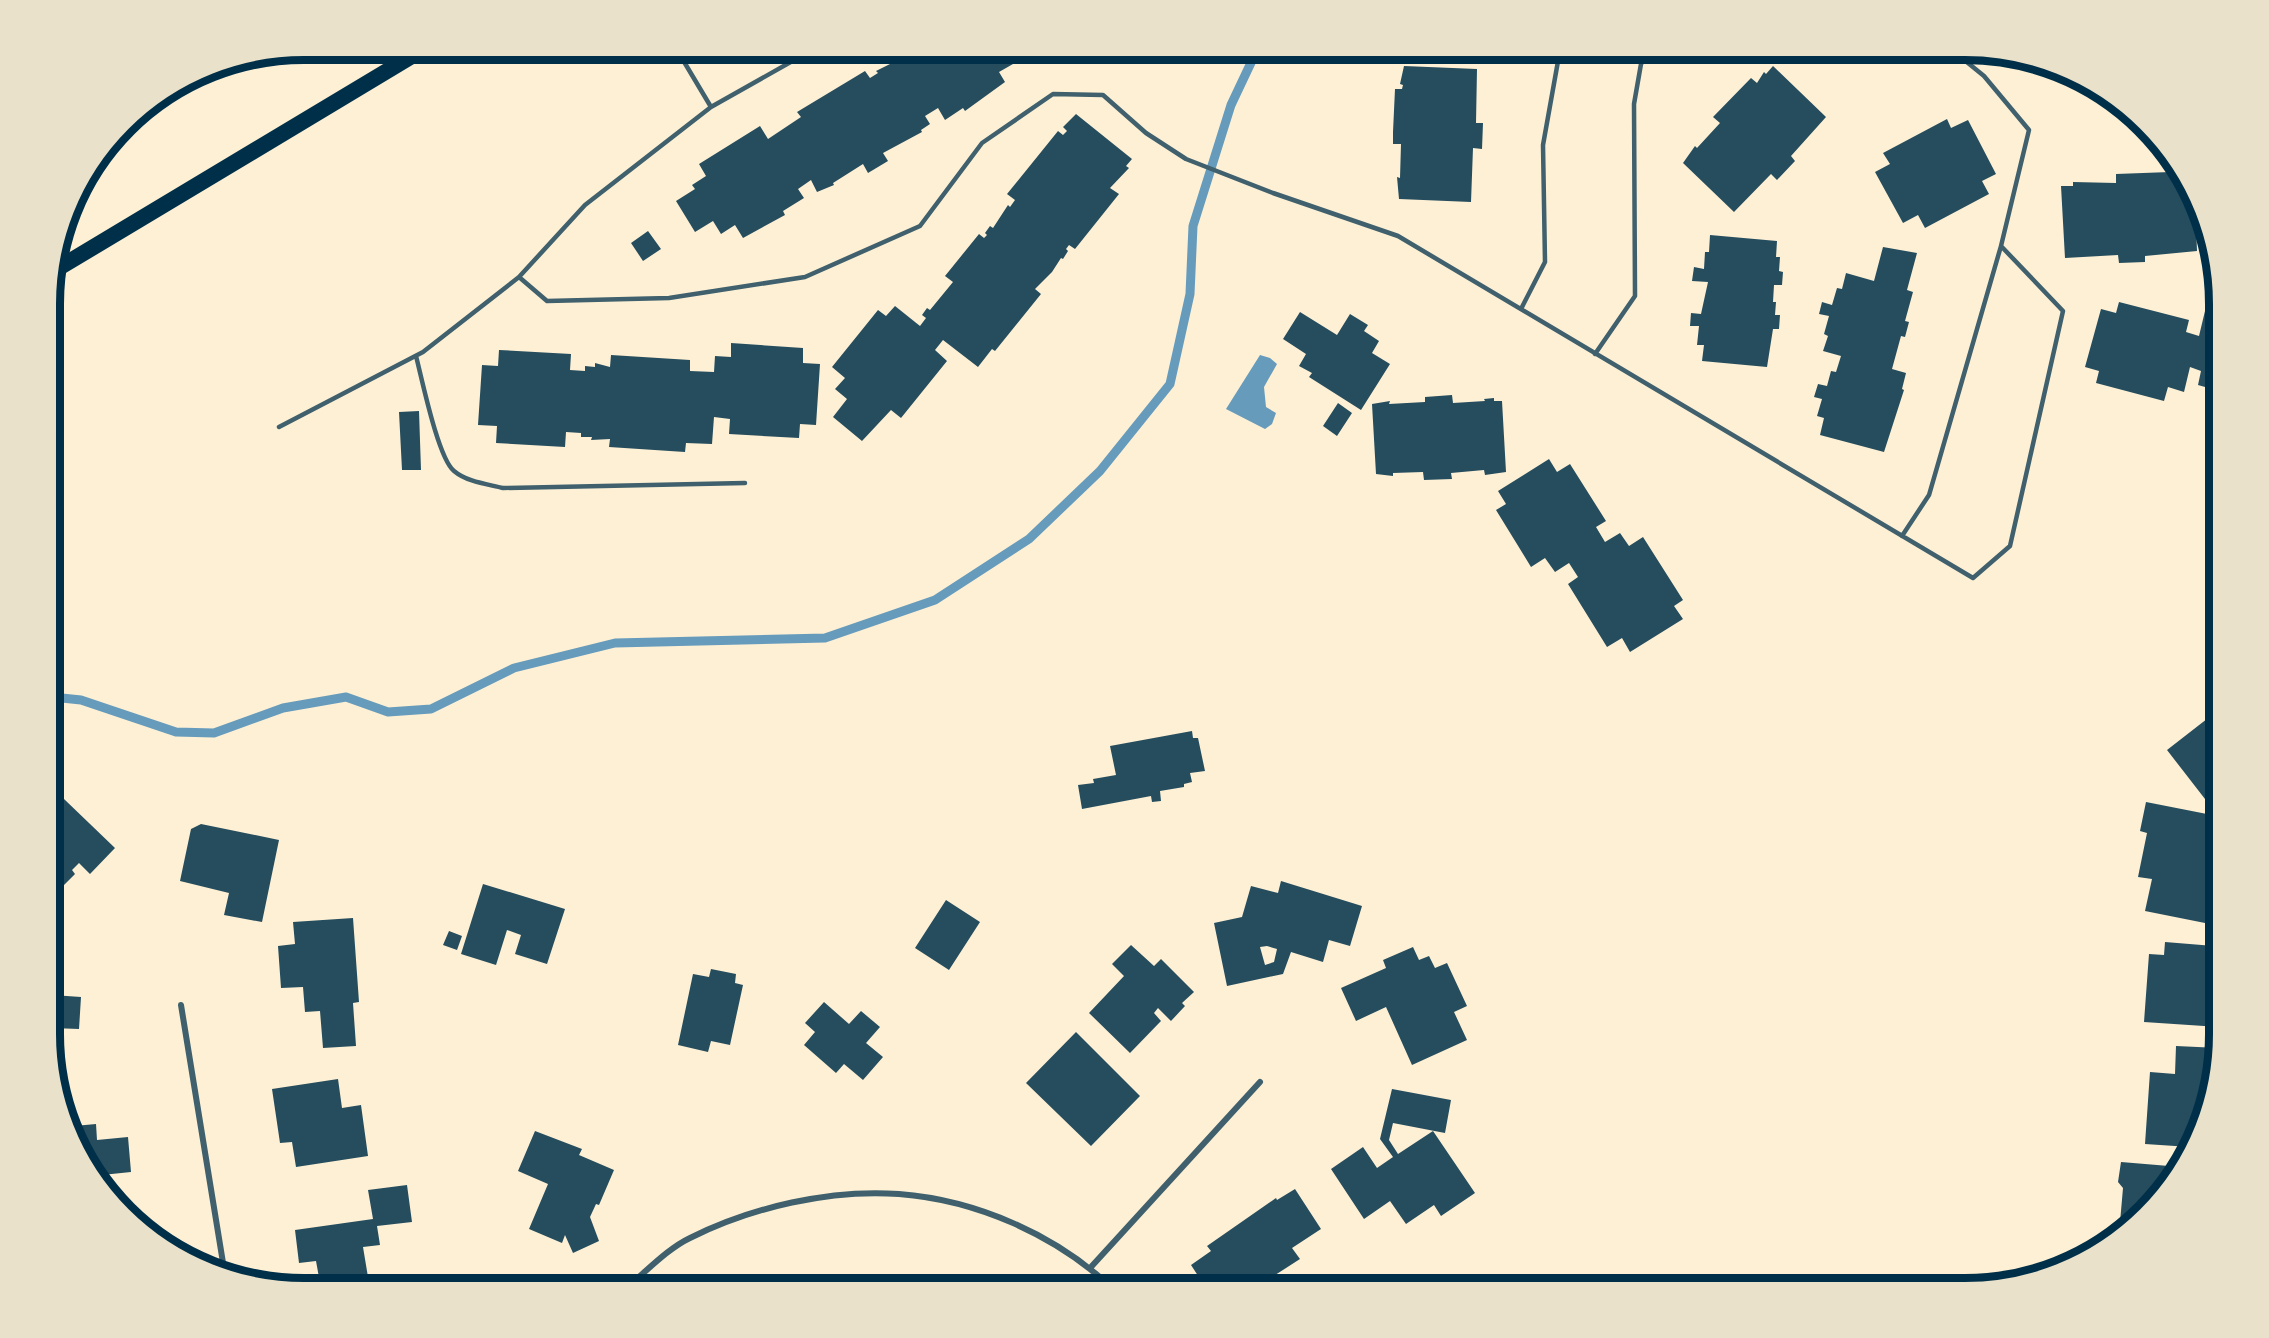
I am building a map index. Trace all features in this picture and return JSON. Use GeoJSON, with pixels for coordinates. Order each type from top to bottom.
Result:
{"type":"FeatureCollection","features":[{"type":"Feature","properties":{"kind":"highway"},"geometry":{"type":"LineString","coordinates":[[63,265],[405,60]]}},
{"type":"Feature","properties":{"kind":"street"},"geometry":{"type":"LineString","coordinates":[[181,1005],[223,1264]]}},
{"type":"Feature","properties":{"kind":"street"},"geometry":{"type":"LineString","coordinates":[[1090,1268],[1260,1082]]}},
{"type":"Feature","properties":{"kind":"street"},"geometry":{"type":"LineString","coordinates":[[638,1278],[688,1238],[731,1221],[787,1203],[846,1196],[899,1194],[945,1202],[984,1213],[1040,1234],[1101,1278]]}},
{"type":"Feature","properties":{"kind":"lane"},"geometry":{"type":"LineString","coordinates":[[683,60],[711,107]]}},
{"type":"Feature","properties":{"kind":"lane"},"geometry":{"type":"LineString","coordinates":[[279,427],[416,356],[519,277],[585,206],[711,107],[795,60]]}},
{"type":"Feature","properties":{"kind":"lane"},"geometry":{"type":"LineString","coordinates":[[1521,309],[1545,262],[1543,146],[1558,60]]}},
{"type":"Feature","properties":{"kind":"lane"},"geometry":{"type":"LineString","coordinates":[[1595,354],[1635,296],[1634,104],[1641,64],[1644,60]]}},
{"type":"Feature","properties":{"kind":"lane"},"geometry":{"type":"LineString","coordinates":[[1902,536],[1929,495],[2001,246],[2029,130],[1984,76],[1964,60]]}},
{"type":"Feature","properties":{"kind":"lane"},"geometry":{"type":"LineString","coordinates":[[519,277],[548,301],[669,298],[805,277],[920,226],[982,144],[1053,94],[1103,95],[1146,133],[1186,159],[1273,193],[1398,236],[1973,578],[2010,546],[2063,311],[2001,246]]}},
{"type":"Feature","properties":{"kind":"lane"},"geometry":{"type":"LineString","coordinates":[[416,356],[441,449],[453,471],[472,480],[503,488],[745,483]]}},
{"type":"Feature","properties":{"kind":"water"},"geometry":{"type":"Polygon","coordinates":[[[1260,355],[1270,358],[1277,364],[1264,387],[1266,407],[1276,413],[1272,424],[1265,429],[1226,409],[1260,355]]]}},
{"type":"Feature","properties":{"kind":"building"},"geometry":{"type":"Polygon","coordinates":[[[898,60],[1010,60],[1013,64],[999,72],[1005,82],[965,111],[963,108],[945,120],[938,108],[925,116],[930,124],[921,130],[922,132],[883,153],[888,161],[868,173],[863,164],[833,183],[834,185],[817,192],[811,180],[798,189],[804,198],[783,211],[785,215],[743,238],[735,225],[721,234],[713,221],[695,232],[676,201],[695,189],[692,185],[706,176],[699,164],[760,126],[768,139],[801,117],[797,112],[865,71],[870,78],[878,73],[876,71],[898,60]]]}},
{"type":"Feature","properties":{"kind":"building"},"geometry":{"type":"Polygon","coordinates":[[[1404,66],[1477,69],[1476,123],[1483,123],[1482,149],[1473,148],[1471,202],[1399,199],[1397,177],[1400,178],[1401,144],[1393,144],[1393,132],[1395,89],[1402,89],[1403,85],[1400,84],[1404,66]]]}},
{"type":"Feature","properties":{"kind":"building"},"geometry":{"type":"Polygon","coordinates":[[[1773,66],[1826,117],[1791,156],[1795,161],[1777,180],[1771,174],[1734,212],[1683,163],[1695,146],[1697,148],[1720,123],[1713,117],[1751,78],[1757,83],[1764,72],[1766,74],[1773,66]]]}},
{"type":"Feature","properties":{"kind":"building"},"geometry":{"type":"Polygon","coordinates":[[[1076,114],[1132,159],[1126,166],[1129,168],[1110,188],[1119,194],[1075,249],[1069,245],[1063,259],[1061,258],[1052,272],[1035,289],[1041,294],[995,351],[992,349],[978,367],[943,340],[935,350],[947,361],[901,418],[891,410],[862,441],[833,417],[847,399],[835,389],[845,378],[832,367],[878,310],[886,316],[895,306],[920,326],[926,318],[922,315],[927,308],[930,310],[953,282],[945,276],[979,234],[984,238],[990,226],[993,228],[1008,205],[1010,207],[1015,200],[1007,194],[1058,131],[1063,135],[1067,131],[1063,127],[1076,114]]]}},
{"type":"Feature","properties":{"kind":"building"},"geometry":{"type":"Polygon","coordinates":[[[1947,119],[1951,128],[1968,120],[1996,174],[1982,181],[1989,194],[1925,228],[1918,215],[1903,223],[1875,172],[1890,164],[1883,153],[1947,119]]]}},
{"type":"Feature","properties":{"kind":"building"},"geometry":{"type":"Polygon","coordinates":[[[2170,172],[2171,179],[2174,178],[2184,196],[2196,225],[2197,251],[2145,256],[2145,262],[2119,263],[2118,255],[2065,258],[2061,186],[2073,186],[2073,182],[2116,183],[2116,174],[2170,172]]]}},
{"type":"Feature","properties":{"kind":"building"},"geometry":{"type":"Polygon","coordinates":[[[648,231],[661,249],[643,261],[631,243],[648,231]]]}},
{"type":"Feature","properties":{"kind":"building"},"geometry":{"type":"Polygon","coordinates":[[[1710,235],[1777,241],[1776,257],[1780,257],[1779,271],[1783,272],[1782,285],[1774,285],[1773,302],[1776,302],[1775,315],[1780,315],[1779,329],[1773,329],[1767,367],[1702,361],[1704,345],[1697,345],[1699,326],[1690,326],[1691,313],[1701,314],[1708,282],[1692,281],[1694,267],[1704,269],[1705,252],[1709,252],[1710,235]]]}},
{"type":"Feature","properties":{"kind":"building"},"geometry":{"type":"Polygon","coordinates":[[[1883,247],[1917,253],[1907,290],[1913,292],[1905,321],[1909,322],[1905,337],[1901,336],[1892,369],[1906,373],[1902,389],[1904,390],[1884,452],[1820,435],[1824,418],[1817,416],[1822,399],[1814,397],[1818,384],[1827,386],[1831,371],[1836,372],[1841,356],[1823,351],[1828,336],[1824,334],[1829,316],[1819,314],[1822,302],[1832,305],[1837,288],[1842,289],[1846,273],[1874,281],[1883,247]]]}},
{"type":"Feature","properties":{"kind":"building"},"geometry":{"type":"Polygon","coordinates":[[[2119,302],[2189,320],[2186,332],[2199,336],[2205,311],[2209,312],[2209,388],[2198,385],[2201,371],[2190,367],[2184,392],[2168,387],[2164,401],[2096,383],[2099,371],[2085,367],[2101,309],[2116,313],[2119,302]]]}},
{"type":"Feature","properties":{"kind":"building"},"geometry":{"type":"Polygon","coordinates":[[[1300,312],[1337,335],[1350,314],[1368,325],[1364,331],[1379,341],[1372,353],[1390,364],[1361,410],[1309,377],[1312,373],[1299,366],[1306,354],[1283,339],[1300,312]]]}},
{"type":"Feature","properties":{"kind":"building"},"geometry":{"type":"Polygon","coordinates":[[[731,343],[803,348],[803,363],[820,364],[816,425],[800,424],[799,438],[729,434],[730,419],[714,417],[712,444],[686,443],[685,452],[609,447],[610,439],[591,440],[592,437],[581,437],[581,433],[566,432],[565,447],[496,443],[497,426],[478,425],[482,365],[498,366],[499,350],[571,354],[570,370],[585,371],[585,366],[595,367],[595,363],[610,367],[611,355],[690,360],[690,371],[714,372],[715,356],[731,357],[731,343]]]}},
{"type":"Feature","properties":{"kind":"building"},"geometry":{"type":"Polygon","coordinates":[[[1452,395],[1453,403],[1485,401],[1484,399],[1494,398],[1494,401],[1502,401],[1506,472],[1485,475],[1484,470],[1451,473],[1452,479],[1424,480],[1423,472],[1393,473],[1393,476],[1376,474],[1372,404],[1390,401],[1389,404],[1425,402],[1425,397],[1452,395]]]}},
{"type":"Feature","properties":{"kind":"building"},"geometry":{"type":"Polygon","coordinates":[[[1338,403],[1352,413],[1337,436],[1323,426],[1338,403]]]}},
{"type":"Feature","properties":{"kind":"building"},"geometry":{"type":"Polygon","coordinates":[[[419,411],[421,470],[402,470],[399,412],[419,411]]]}},
{"type":"Feature","properties":{"kind":"building"},"geometry":{"type":"Polygon","coordinates":[[[1549,459],[1557,472],[1570,464],[1606,521],[1596,527],[1605,542],[1620,533],[1629,546],[1643,537],[1683,600],[1674,606],[1683,619],[1630,652],[1622,638],[1607,647],[1568,584],[1578,577],[1569,563],[1555,572],[1545,558],[1531,567],[1496,510],[1506,504],[1498,491],[1549,459]]]}},
{"type":"Feature","properties":{"kind":"building"},"geometry":{"type":"Polygon","coordinates":[[[2209,717],[2209,796],[2205,799],[2167,750],[2209,717]]]}},
{"type":"Feature","properties":{"kind":"building"},"geometry":{"type":"Polygon","coordinates":[[[1192,731],[1193,738],[1198,738],[1205,771],[1190,773],[1192,782],[1184,784],[1184,787],[1160,791],[1161,801],[1152,802],[1151,796],[1082,809],[1078,785],[1094,783],[1093,779],[1116,775],[1110,746],[1192,731]]]}},
{"type":"Feature","properties":{"kind":"building"},"geometry":{"type":"Polygon","coordinates":[[[64,799],[115,848],[90,874],[79,863],[72,870],[75,874],[64,885],[60,881],[60,803],[64,799]]]}},
{"type":"Feature","properties":{"kind":"building"},"geometry":{"type":"Polygon","coordinates":[[[2146,802],[2209,814],[2209,871],[2207,871],[2205,883],[2209,884],[2209,904],[2205,923],[2145,911],[2152,879],[2138,877],[2147,833],[2140,831],[2146,802]]]}},
{"type":"Feature","properties":{"kind":"building"},"geometry":{"type":"Polygon","coordinates":[[[201,824],[279,840],[262,922],[224,915],[229,893],[180,881],[191,829],[201,824]]]}},
{"type":"Feature","properties":{"kind":"building"},"geometry":{"type":"Polygon","coordinates":[[[1281,881],[1362,906],[1350,946],[1329,940],[1323,962],[1291,952],[1283,974],[1227,986],[1214,923],[1242,917],[1251,886],[1278,893],[1281,881]],[[1267,946],[1260,947],[1265,965],[1274,962],[1277,949],[1267,946]]]}},
{"type":"Feature","properties":{"kind":"building"},"geometry":{"type":"Polygon","coordinates":[[[483,884],[565,909],[547,964],[515,954],[521,935],[507,930],[496,965],[461,954],[483,884]]]}},
{"type":"Feature","properties":{"kind":"building"},"geometry":{"type":"Polygon","coordinates":[[[946,900],[980,922],[949,970],[915,948],[946,900]]]}},
{"type":"Feature","properties":{"kind":"building"},"geometry":{"type":"Polygon","coordinates":[[[353,918],[359,1002],[353,1003],[356,1046],[323,1048],[320,1011],[305,1012],[303,987],[281,988],[278,946],[295,944],[293,922],[353,918]]]}},
{"type":"Feature","properties":{"kind":"building"},"geometry":{"type":"Polygon","coordinates":[[[449,931],[462,936],[457,950],[443,945],[449,931]]]}},
{"type":"Feature","properties":{"kind":"building"},"geometry":{"type":"Polygon","coordinates":[[[2165,942],[2209,946],[2209,1026],[2144,1022],[2149,954],[2164,955],[2165,942]]]}},
{"type":"Feature","properties":{"kind":"building"},"geometry":{"type":"Polygon","coordinates":[[[1131,945],[1154,966],[1161,959],[1194,992],[1182,1003],[1185,1006],[1171,1021],[1158,1008],[1154,1013],[1161,1021],[1130,1053],[1089,1013],[1124,976],[1112,964],[1131,945]]]}},
{"type":"Feature","properties":{"kind":"building"},"geometry":{"type":"Polygon","coordinates":[[[1413,947],[1419,960],[1429,956],[1435,968],[1447,963],[1467,1006],[1454,1012],[1467,1040],[1412,1065],[1386,1007],[1356,1021],[1341,988],[1386,968],[1383,960],[1413,947]]]}},
{"type":"Feature","properties":{"kind":"building"},"geometry":{"type":"Polygon","coordinates":[[[711,969],[736,974],[735,983],[743,985],[730,1045],[711,1041],[708,1052],[678,1045],[693,974],[709,977],[711,969]]]}},
{"type":"Feature","properties":{"kind":"building"},"geometry":{"type":"Polygon","coordinates":[[[60,996],[81,997],[79,1029],[60,1028],[60,996]]]}},
{"type":"Feature","properties":{"kind":"building"},"geometry":{"type":"Polygon","coordinates":[[[824,1002],[849,1024],[861,1011],[880,1027],[866,1043],[883,1057],[863,1080],[844,1064],[836,1073],[804,1045],[815,1032],[805,1023],[824,1002]]]}},
{"type":"Feature","properties":{"kind":"building"},"geometry":{"type":"Polygon","coordinates":[[[1076,1032],[1140,1096],[1091,1146],[1026,1083],[1076,1032]]]}},
{"type":"Feature","properties":{"kind":"building"},"geometry":{"type":"Polygon","coordinates":[[[2176,1046],[2208,1047],[2201,1097],[2181,1146],[2145,1144],[2150,1072],[2175,1074],[2176,1046]]]}},
{"type":"Feature","properties":{"kind":"building"},"geometry":{"type":"Polygon","coordinates":[[[338,1079],[342,1108],[361,1105],[368,1156],[296,1167],[292,1142],[280,1143],[272,1089],[338,1079]]]}},
{"type":"Feature","properties":{"kind":"building"},"geometry":{"type":"Polygon","coordinates":[[[1392,1089],[1451,1100],[1445,1133],[1393,1123],[1389,1140],[1398,1154],[1433,1131],[1475,1193],[1441,1216],[1434,1205],[1406,1224],[1390,1201],[1364,1219],[1331,1169],[1363,1147],[1377,1168],[1393,1157],[1380,1139],[1392,1089]]]}},
{"type":"Feature","properties":{"kind":"building"},"geometry":{"type":"Polygon","coordinates":[[[96,1124],[97,1140],[128,1137],[131,1172],[104,1175],[78,1126],[96,1124]]]}},
{"type":"Feature","properties":{"kind":"building"},"geometry":{"type":"Polygon","coordinates":[[[535,1131],[582,1149],[579,1155],[614,1170],[599,1205],[596,1204],[590,1217],[599,1241],[573,1253],[565,1235],[562,1243],[529,1229],[548,1184],[518,1171],[535,1131]]]}},
{"type":"Feature","properties":{"kind":"building"},"geometry":{"type":"Polygon","coordinates":[[[2121,1162],[2170,1166],[2149,1195],[2120,1223],[2123,1188],[2118,1182],[2121,1162]]]}},
{"type":"Feature","properties":{"kind":"building"},"geometry":{"type":"Polygon","coordinates":[[[407,1185],[412,1222],[377,1226],[380,1245],[363,1247],[368,1277],[319,1278],[316,1261],[299,1263],[295,1230],[373,1219],[368,1190],[407,1185]]]}},
{"type":"Feature","properties":{"kind":"building"},"geometry":{"type":"Polygon","coordinates":[[[1295,1189],[1321,1229],[1292,1248],[1300,1259],[1271,1278],[1199,1278],[1191,1265],[1211,1251],[1207,1246],[1276,1198],[1277,1200],[1295,1189]]]}},
{"type":"Feature","properties":{"kind":"waterway"},"geometry":{"type":"LineString","coordinates":[[60,698],[81,700],[176,732],[214,733],[283,708],[346,697],[388,712],[431,709],[514,668],[615,643],[825,638],[935,600],[1029,539],[1100,471],[1170,384],[1190,294],[1193,226],[1231,105],[1252,60]]}}]}
